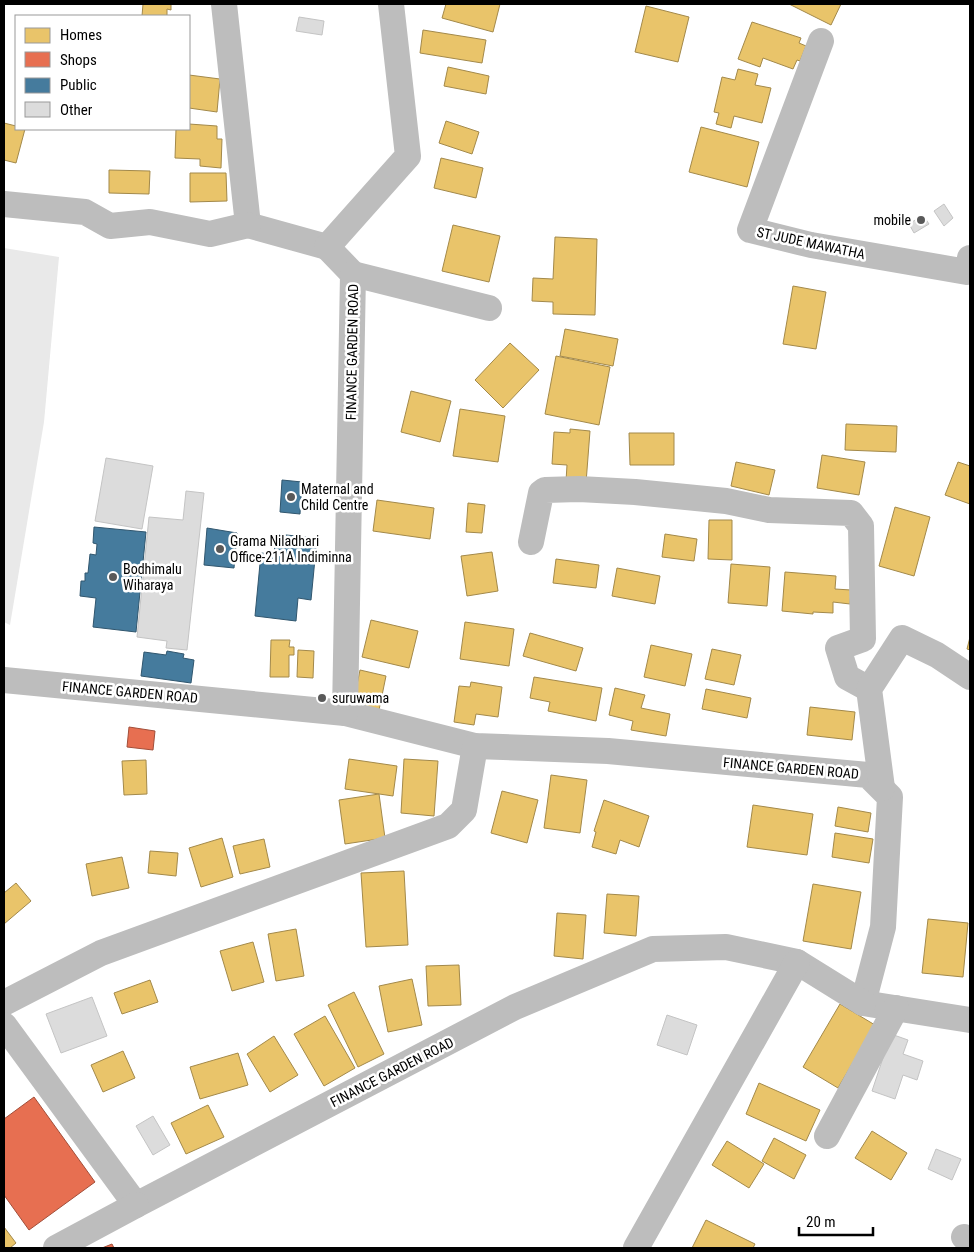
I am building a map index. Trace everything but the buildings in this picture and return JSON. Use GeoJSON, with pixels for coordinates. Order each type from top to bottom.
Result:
{"type":"FeatureCollection","features":[{"type":"Feature","properties":{"kind":"street"},"geometry":{"type":"LineString","coordinates":[[224,4],[248,225]]}},
{"type":"Feature","properties":{"kind":"street"},"geometry":{"type":"LineString","coordinates":[[4,204],[85,212],[110,226],[150,222],[210,234],[248,225],[327,247],[408,156],[392,4]]}},
{"type":"Feature","properties":{"kind":"street","name":"ST JUDE MAWATHA"},"geometry":{"type":"LineString","coordinates":[[821,41],[750,230],[811,245],[967,272],[970,258]]}},
{"type":"Feature","properties":{"kind":"street","name":"FINANCE GARDEN ROAD"},"geometry":{"type":"LineString","coordinates":[[327,247],[353,274],[345,713]]}},
{"type":"Feature","properties":{"kind":"street"},"geometry":{"type":"LineString","coordinates":[[353,274],[490,308]]}},
{"type":"Feature","properties":{"kind":"street"},"geometry":{"type":"LineString","coordinates":[[531,542],[541,494],[545,490],[579,489],[635,492],[726,501],[769,510],[851,512],[861,526],[863,639],[838,648],[847,677],[869,689]]}},
{"type":"Feature","properties":{"kind":"street"},"geometry":{"type":"LineString","coordinates":[[863,1003],[883,927],[890,797],[882,788],[869,689],[902,638],[938,655],[970,677]]}},
{"type":"Feature","properties":{"kind":"street","name":"FINANCE GARDEN ROAD"},"geometry":{"type":"LineString","coordinates":[[4,680],[345,713],[475,746],[608,751],[868,775],[882,788]]}},
{"type":"Feature","properties":{"kind":"street"},"geometry":{"type":"LineString","coordinates":[[4,1003],[101,954],[448,826],[464,810],[475,746]]}},
{"type":"Feature","properties":{"kind":"street","name":"FINANCE GARDEN ROAD"},"geometry":{"type":"LineString","coordinates":[[56,1248],[515,1007],[653,949],[726,946],[796,962],[863,1003],[970,1020]]}},
{"type":"Feature","properties":{"kind":"street"},"geometry":{"type":"LineString","coordinates":[[636,1248],[796,962]]}},
{"type":"Feature","properties":{"kind":"street"},"geometry":{"type":"LineString","coordinates":[[827,1136],[896,1008]]}},
{"type":"Feature","properties":{"kind":"street"},"geometry":{"type":"LineString","coordinates":[[4,1025],[136,1205]]}},
{"type":"Feature","properties":{"kind":"shaded area"},"geometry":{"type":"Polygon","coordinates":[[[4,248],[59,257],[44,422],[10,625],[4,622],[4,248]]]}},
{"type":"Feature","properties":{"kind":"place","name":"mobile"},"geometry":{"type":"Point","coordinates":[921,220]}},
{"type":"Feature","properties":{"kind":"place","name":"Maternal and Child Centre"},"geometry":{"type":"Point","coordinates":[291,497]}},
{"type":"Feature","properties":{"kind":"place","name":"Grama Niladhari Office-211A Indiminna"},"geometry":{"type":"Point","coordinates":[220,549]}},
{"type":"Feature","properties":{"kind":"place","name":"Bodhimalu Wiharaya"},"geometry":{"type":"Point","coordinates":[113,577]}},
{"type":"Feature","properties":{"kind":"place","name":"suruwama"},"geometry":{"type":"Point","coordinates":[322,698]}}]}
